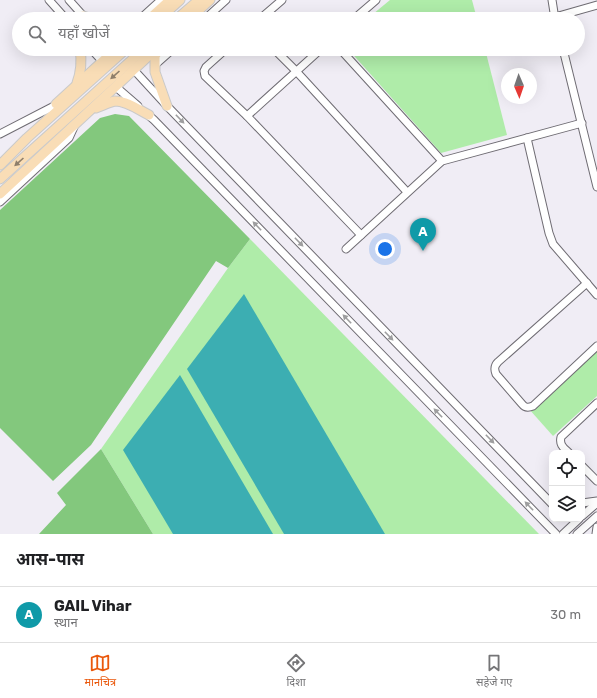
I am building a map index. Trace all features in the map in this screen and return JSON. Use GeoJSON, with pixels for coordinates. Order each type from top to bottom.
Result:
{"type":"FeatureCollection","features":[{"type":"Feature","properties":{"kind":"main road"},"geometry":{"type":"LineString","coordinates":[[157,12],[170,0]]}},
{"type":"Feature","properties":{"kind":"main road"},"geometry":{"type":"LineString","coordinates":[[167,12],[180,0]]}},
{"type":"Feature","properties":{"kind":"main road"},"geometry":{"type":"LineString","coordinates":[[186,12],[199,0]]}},
{"type":"Feature","properties":{"kind":"main road"},"geometry":{"type":"LineString","coordinates":[[197,12],[210,0]]}},
{"type":"Feature","properties":{"kind":"main road"},"geometry":{"type":"LineString","coordinates":[[77,84],[80,75],[80,56]]}},
{"type":"Feature","properties":{"kind":"main road"},"geometry":{"type":"LineString","coordinates":[[0,156],[107,56]]}},
{"type":"Feature","properties":{"kind":"main road"},"geometry":{"type":"LineString","coordinates":[[0,165],[27,138],[118,56]]}},
{"type":"Feature","properties":{"kind":"main road"},"geometry":{"type":"LineString","coordinates":[[0,179],[136,56]]}},
{"type":"Feature","properties":{"kind":"main road"},"geometry":{"type":"LineString","coordinates":[[0,194],[149,56]]}},
{"type":"Feature","properties":{"kind":"main road"},"geometry":{"type":"LineString","coordinates":[[155,56],[155,72],[167,106]]}},
{"type":"Feature","properties":{"kind":"main road"},"geometry":{"type":"LineString","coordinates":[[89,111],[116,101],[125,103],[149,115]]}},
{"type":"Feature","properties":{"kind":"street"},"geometry":{"type":"LineString","coordinates":[[49,0],[60,12]]}},
{"type":"Feature","properties":{"kind":"street"},"geometry":{"type":"LineString","coordinates":[[69,0],[80,12]]}},
{"type":"Feature","properties":{"kind":"street"},"geometry":{"type":"LineString","coordinates":[[148,12],[161,0]]}},
{"type":"Feature","properties":{"kind":"street"},"geometry":{"type":"LineString","coordinates":[[213,12],[226,0]]}},
{"type":"Feature","properties":{"kind":"street"},"geometry":{"type":"LineString","coordinates":[[268,12],[282,0]]}},
{"type":"Feature","properties":{"kind":"street"},"geometry":{"type":"LineString","coordinates":[[362,12],[376,0]]}},
{"type":"Feature","properties":{"kind":"street"},"geometry":{"type":"LineString","coordinates":[[552,0],[554,12]]}},
{"type":"Feature","properties":{"kind":"street"},"geometry":{"type":"LineString","coordinates":[[574,12],[597,5]]}},
{"type":"Feature","properties":{"kind":"street"},"geometry":{"type":"LineString","coordinates":[[97,56],[102,61]]}},
{"type":"Feature","properties":{"kind":"street"},"geometry":{"type":"LineString","coordinates":[[155,65],[165,56]]}},
{"type":"Feature","properties":{"kind":"street"},"geometry":{"type":"LineString","coordinates":[[218,56],[204,70],[205,76],[246,116],[361,235]]}},
{"type":"Feature","properties":{"kind":"street"},"geometry":{"type":"LineString","coordinates":[[281,56],[407,192]]}},
{"type":"Feature","properties":{"kind":"street"},"geometry":{"type":"LineString","coordinates":[[246,116],[313,56]]}},
{"type":"Feature","properties":{"kind":"street"},"geometry":{"type":"LineString","coordinates":[[346,56],[442,161]]}},
{"type":"Feature","properties":{"kind":"street"},"geometry":{"type":"LineString","coordinates":[[565,56],[597,187]]}},
{"type":"Feature","properties":{"kind":"street"},"geometry":{"type":"LineString","coordinates":[[134,70],[167,106],[549,499]]}},
{"type":"Feature","properties":{"kind":"street"},"geometry":{"type":"LineString","coordinates":[[116,87],[149,115],[556,534]]}},
{"type":"Feature","properties":{"kind":"street"},"geometry":{"type":"LineString","coordinates":[[0,134],[54,106]]}},
{"type":"Feature","properties":{"kind":"street"},"geometry":{"type":"LineString","coordinates":[[0,202],[69,138],[76,123]]}},
{"type":"Feature","properties":{"kind":"street"},"geometry":{"type":"LineString","coordinates":[[346,249],[442,161],[582,123]]}},
{"type":"Feature","properties":{"kind":"street"},"geometry":{"type":"LineString","coordinates":[[527,138],[549,233],[553,244],[597,295]]}},
{"type":"Feature","properties":{"kind":"street"},"geometry":{"type":"LineString","coordinates":[[587,283],[498,362],[495,366],[496,374],[524,407],[528,408],[533,406],[597,346]]}},
{"type":"Feature","properties":{"kind":"street"},"geometry":{"type":"LineString","coordinates":[[566,450],[561,444],[561,437],[597,403]]}},
{"type":"Feature","properties":{"kind":"street"},"geometry":{"type":"LineString","coordinates":[[585,469],[597,481]]}},
{"type":"Feature","properties":{"kind":"street"},"geometry":{"type":"LineString","coordinates":[[585,503],[597,502]]}},
{"type":"Feature","properties":{"kind":"street"},"geometry":{"type":"LineString","coordinates":[[585,513],[597,502]]}},
{"type":"Feature","properties":{"kind":"street"},"geometry":{"type":"LineString","coordinates":[[569,522],[579,533],[597,516]]}},
{"type":"Feature","properties":{"kind":"street"},"geometry":{"type":"LineString","coordinates":[[563,534],[576,522]]}},
{"type":"Feature","properties":{"kind":"street"},"geometry":{"type":"LineString","coordinates":[[596,534],[597,527]]}},
{"type":"Feature","properties":{"kind":"green space"},"geometry":{"type":"Polygon","coordinates":[[[390,0],[472,0],[475,12],[375,12],[390,0]]]}},
{"type":"Feature","properties":{"kind":"green space"},"geometry":{"type":"Polygon","coordinates":[[[354,56],[487,56],[507,135],[441,153],[354,56]]]}},
{"type":"Feature","properties":{"kind":"green space"},"geometry":{"type":"Polygon","coordinates":[[[115,114],[129,116],[250,239],[228,268],[216,261],[91,445],[53,481],[0,428],[0,210],[100,118],[115,114]]]}},
{"type":"Feature","properties":{"kind":"green space"},"geometry":{"type":"Polygon","coordinates":[[[250,239],[539,534],[153,534],[101,449],[250,239]]]}},
{"type":"Feature","properties":{"kind":"green space"},"geometry":{"type":"Polygon","coordinates":[[[597,348],[597,396],[553,436],[529,409],[597,348]]]}},
{"type":"Feature","properties":{"kind":"green space"},"geometry":{"type":"Polygon","coordinates":[[[101,449],[153,534],[39,534],[66,505],[57,493],[101,449]]]}},
{"type":"Feature","properties":{"kind":"water"},"geometry":{"type":"Polygon","coordinates":[[[244,294],[385,534],[284,534],[187,369],[244,294]]]}},
{"type":"Feature","properties":{"kind":"water"},"geometry":{"type":"Polygon","coordinates":[[[180,375],[273,534],[173,534],[123,450],[180,375]]]}},
{"type":"Feature","properties":{"kind":"place","name":"GAIL Vihar"},"geometry":{"type":"Point","coordinates":[423,251]}}]}
